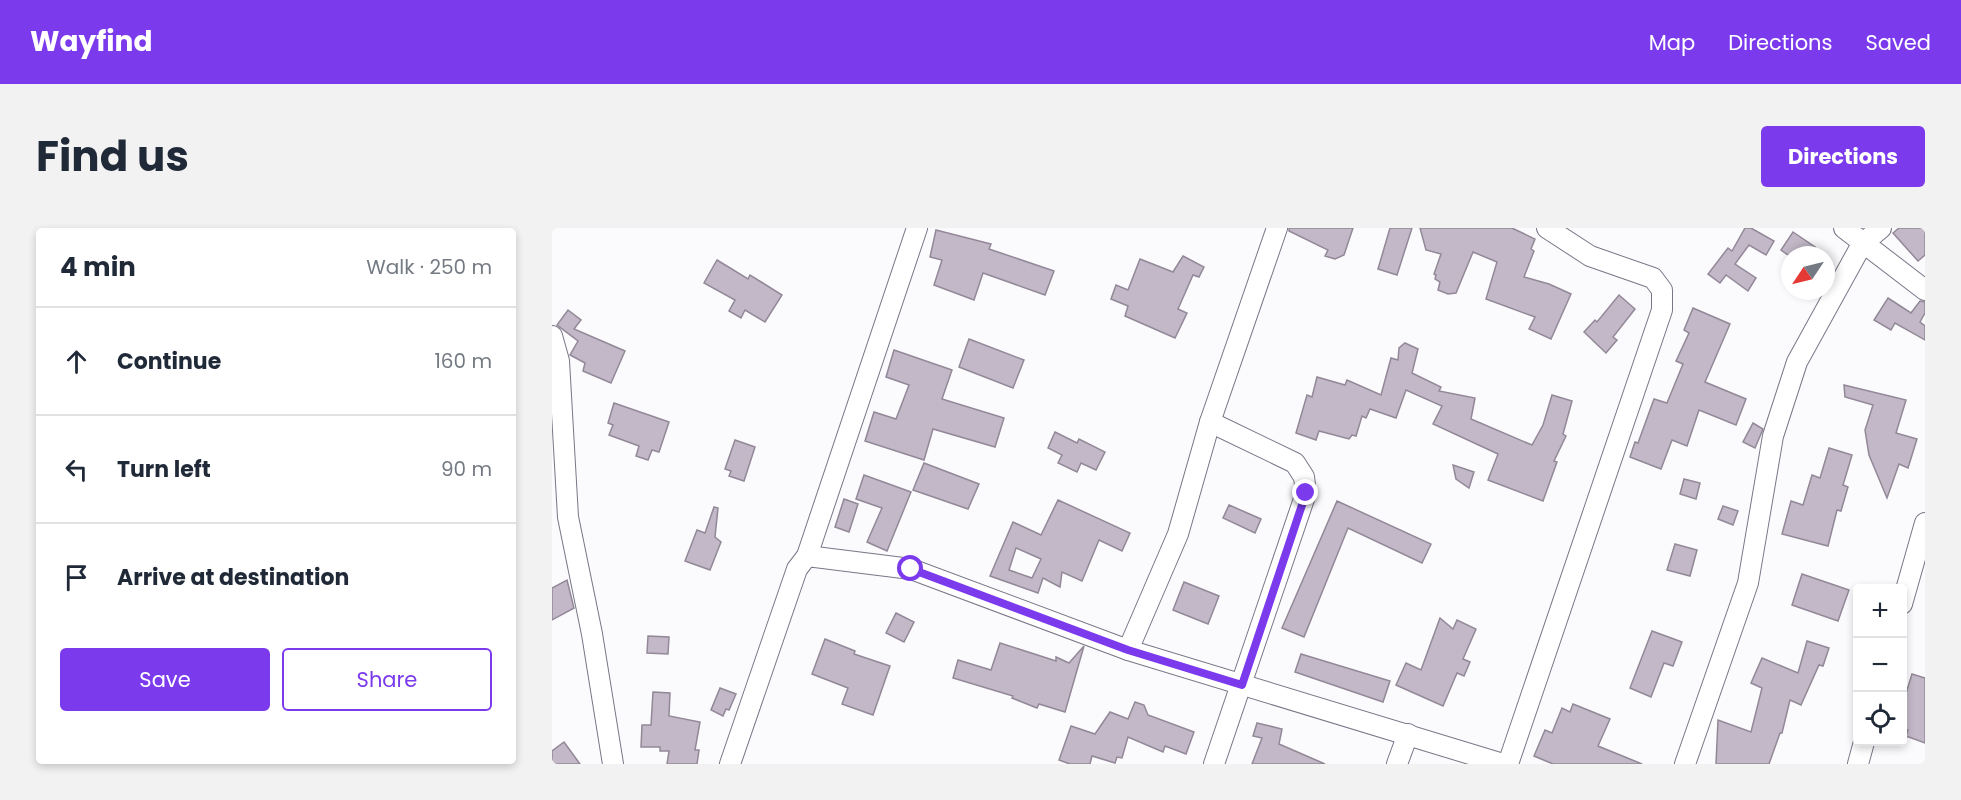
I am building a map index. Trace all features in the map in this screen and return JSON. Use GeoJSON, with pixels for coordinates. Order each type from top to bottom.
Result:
{"type":"FeatureCollection","features":[{"type":"Feature","properties":{"kind":"street"},"geometry":{"type":"LineString","coordinates":[[730,764],[797,569],[807,556],[916,228]]}},
{"type":"Feature","properties":{"kind":"street"},"geometry":{"type":"LineString","coordinates":[[1128,650],[1178,534],[1210,422],[1277,228]]}},
{"type":"Feature","properties":{"kind":"street"},"geometry":{"type":"LineString","coordinates":[[807,556],[911,569],[1128,650],[1506,764],[1662,310],[1662,290],[1653,278],[1590,256],[1547,228]]}},
{"type":"Feature","properties":{"kind":"street"},"geometry":{"type":"LineString","coordinates":[[1844,228],[1925,290]]}},
{"type":"Feature","properties":{"kind":"street"},"geometry":{"type":"LineString","coordinates":[[1685,764],[1748,583],[1773,436],[1797,362],[1862,244],[1881,228]]}},
{"type":"Feature","properties":{"kind":"street"},"geometry":{"type":"LineString","coordinates":[[552,336],[568,517],[592,634],[613,764]]}},
{"type":"Feature","properties":{"kind":"street"},"geometry":{"type":"LineString","coordinates":[[1210,422],[1295,463],[1304,477],[1306,493],[1214,764]]}},
{"type":"Feature","properties":{"kind":"street"},"geometry":{"type":"LineString","coordinates":[[552,531],[568,517]]}},
{"type":"Feature","properties":{"kind":"street"},"geometry":{"type":"LineString","coordinates":[[1907,586],[1925,523]]}},
{"type":"Feature","properties":{"kind":"street"},"geometry":{"type":"LineString","coordinates":[[1397,764],[1408,734]]}},
{"type":"Feature","properties":{"kind":"street"},"geometry":{"type":"LineString","coordinates":[[1858,764],[1863,746]]}},
{"type":"Feature","properties":{"kind":"building"},"geometry":{"type":"Polygon","coordinates":[[[1289,228],[1353,228],[1344,255],[1335,259],[1325,256],[1328,250],[1289,231],[1289,228]]]}},
{"type":"Feature","properties":{"kind":"building"},"geometry":{"type":"Polygon","coordinates":[[[1390,228],[1412,228],[1397,275],[1378,269],[1390,228]]]}},
{"type":"Feature","properties":{"kind":"building"},"geometry":{"type":"Polygon","coordinates":[[[1420,228],[1512,228],[1535,239],[1531,249],[1534,251],[1524,277],[1549,284],[1571,294],[1551,339],[1529,329],[1535,317],[1486,299],[1497,262],[1473,252],[1456,293],[1448,294],[1438,290],[1440,282],[1435,279],[1434,274],[1441,254],[1426,250],[1420,228]]]}},
{"type":"Feature","properties":{"kind":"building"},"geometry":{"type":"Polygon","coordinates":[[[1745,228],[1751,228],[1774,241],[1766,255],[1749,245],[1735,264],[1756,278],[1748,291],[1726,275],[1720,283],[1708,274],[1728,248],[1732,251],[1745,228]]]}},
{"type":"Feature","properties":{"kind":"building"},"geometry":{"type":"Polygon","coordinates":[[[1899,228],[1925,228],[1925,255],[1918,261],[1893,233],[1899,228]]]}},
{"type":"Feature","properties":{"kind":"building"},"geometry":{"type":"Polygon","coordinates":[[[936,230],[991,244],[989,249],[1054,271],[1045,295],[983,273],[974,300],[934,285],[942,260],[930,257],[936,230]]]}},
{"type":"Feature","properties":{"kind":"building"},"geometry":{"type":"Polygon","coordinates":[[[1793,232],[1814,246],[1784,246],[1793,232]]]}},
{"type":"Feature","properties":{"kind":"building"},"geometry":{"type":"Polygon","coordinates":[[[1183,256],[1204,267],[1199,277],[1193,275],[1178,309],[1187,313],[1175,338],[1125,316],[1128,306],[1111,299],[1116,285],[1128,290],[1140,259],[1173,272],[1183,256]]]}},
{"type":"Feature","properties":{"kind":"building"},"geometry":{"type":"Polygon","coordinates":[[[717,260],[748,279],[750,275],[782,295],[765,322],[745,310],[741,318],[729,311],[735,300],[704,283],[717,260]]]}},
{"type":"Feature","properties":{"kind":"building"},"geometry":{"type":"Polygon","coordinates":[[[1619,295],[1635,309],[1613,337],[1617,340],[1606,353],[1584,332],[1595,320],[1597,322],[1619,295]]]}},
{"type":"Feature","properties":{"kind":"building"},"geometry":{"type":"Polygon","coordinates":[[[1888,298],[1911,313],[1920,301],[1925,302],[1925,313],[1920,322],[1925,326],[1925,340],[1895,323],[1891,330],[1874,320],[1888,298]]]}},
{"type":"Feature","properties":{"kind":"building"},"geometry":{"type":"Polygon","coordinates":[[[1693,308],[1730,324],[1705,382],[1746,399],[1736,425],[1699,410],[1687,446],[1672,440],[1661,469],[1630,457],[1635,442],[1638,443],[1654,399],[1667,403],[1683,364],[1676,361],[1689,333],[1684,330],[1693,308]]]}},
{"type":"Feature","properties":{"kind":"building"},"geometry":{"type":"Polygon","coordinates":[[[568,310],[581,320],[574,329],[625,351],[611,383],[583,371],[585,363],[570,355],[578,341],[557,325],[568,310]]]}},
{"type":"Feature","properties":{"kind":"building"},"geometry":{"type":"Polygon","coordinates":[[[969,339],[1024,360],[1013,388],[959,367],[969,339]]]}},
{"type":"Feature","properties":{"kind":"building"},"geometry":{"type":"Polygon","coordinates":[[[1405,343],[1418,349],[1412,373],[1441,387],[1439,391],[1475,398],[1471,419],[1532,445],[1543,425],[1552,395],[1572,401],[1563,434],[1566,436],[1554,461],[1557,462],[1543,501],[1488,480],[1498,454],[1433,424],[1442,406],[1406,390],[1396,418],[1370,409],[1366,418],[1362,416],[1356,436],[1352,435],[1349,439],[1319,431],[1316,440],[1296,433],[1307,395],[1312,397],[1317,377],[1345,385],[1347,380],[1381,395],[1391,358],[1398,360],[1399,348],[1405,343]]]}},
{"type":"Feature","properties":{"kind":"building"},"geometry":{"type":"Polygon","coordinates":[[[894,350],[952,370],[942,399],[1004,418],[995,447],[933,429],[924,460],[865,441],[874,412],[896,419],[909,385],[886,377],[894,350]]]}},
{"type":"Feature","properties":{"kind":"building"},"geometry":{"type":"Polygon","coordinates":[[[1844,385],[1906,400],[1896,433],[1917,439],[1908,468],[1899,464],[1887,498],[1869,455],[1865,430],[1873,405],[1845,397],[1844,385]]]}},
{"type":"Feature","properties":{"kind":"building"},"geometry":{"type":"Polygon","coordinates":[[[614,403],[669,422],[659,452],[652,450],[648,460],[636,456],[639,446],[609,435],[613,425],[608,423],[614,403]]]}},
{"type":"Feature","properties":{"kind":"building"},"geometry":{"type":"Polygon","coordinates":[[[1753,423],[1763,429],[1755,448],[1743,442],[1753,423]]]}},
{"type":"Feature","properties":{"kind":"building"},"geometry":{"type":"Polygon","coordinates":[[[1055,432],[1077,443],[1079,439],[1105,452],[1096,470],[1081,463],[1077,472],[1058,463],[1062,455],[1048,448],[1055,432]]]}},
{"type":"Feature","properties":{"kind":"building"},"geometry":{"type":"Polygon","coordinates":[[[735,440],[755,447],[744,481],[729,476],[731,471],[725,469],[735,440]]]}},
{"type":"Feature","properties":{"kind":"building"},"geometry":{"type":"Polygon","coordinates":[[[1829,448],[1852,455],[1843,485],[1848,487],[1841,511],[1837,510],[1828,546],[1782,534],[1791,501],[1803,505],[1812,475],[1820,478],[1829,448]]]}},
{"type":"Feature","properties":{"kind":"building"},"geometry":{"type":"Polygon","coordinates":[[[924,463],[979,484],[968,509],[913,490],[924,463]]]}},
{"type":"Feature","properties":{"kind":"building"},"geometry":{"type":"Polygon","coordinates":[[[1453,465],[1474,472],[1469,488],[1456,479],[1453,465]]]}},
{"type":"Feature","properties":{"kind":"building"},"geometry":{"type":"Polygon","coordinates":[[[864,475],[911,492],[887,551],[867,542],[882,508],[856,499],[864,475]]]}},
{"type":"Feature","properties":{"kind":"building"},"geometry":{"type":"Polygon","coordinates":[[[1684,479],[1700,483],[1696,499],[1680,494],[1684,479]]]}},
{"type":"Feature","properties":{"kind":"building"},"geometry":{"type":"Polygon","coordinates":[[[844,499],[858,504],[849,532],[835,527],[844,499]]]}},
{"type":"Feature","properties":{"kind":"building"},"geometry":{"type":"Polygon","coordinates":[[[1058,500],[1130,533],[1122,551],[1099,540],[1082,581],[1062,572],[1060,587],[1043,578],[1038,593],[990,576],[1013,522],[1041,535],[1058,500]],[[1016,548],[1009,570],[1032,578],[1041,559],[1016,548]]]}},
{"type":"Feature","properties":{"kind":"building"},"geometry":{"type":"Polygon","coordinates":[[[1337,501],[1431,544],[1422,563],[1348,528],[1304,637],[1282,628],[1337,501]]]}},
{"type":"Feature","properties":{"kind":"building"},"geometry":{"type":"Polygon","coordinates":[[[1229,505],[1261,519],[1255,533],[1223,518],[1229,505]]]}},
{"type":"Feature","properties":{"kind":"building"},"geometry":{"type":"Polygon","coordinates":[[[1723,506],[1738,511],[1733,525],[1718,519],[1723,506]]]}},
{"type":"Feature","properties":{"kind":"building"},"geometry":{"type":"Polygon","coordinates":[[[714,507],[718,508],[715,537],[721,542],[710,570],[685,561],[697,530],[705,533],[714,507]]]}},
{"type":"Feature","properties":{"kind":"building"},"geometry":{"type":"Polygon","coordinates":[[[1675,544],[1697,550],[1690,576],[1667,570],[1675,544]]]}},
{"type":"Feature","properties":{"kind":"building"},"geometry":{"type":"Polygon","coordinates":[[[1802,574],[1849,590],[1838,621],[1792,605],[1802,574]]]}},
{"type":"Feature","properties":{"kind":"building"},"geometry":{"type":"Polygon","coordinates":[[[567,580],[574,608],[552,620],[552,588],[567,580]]]}},
{"type":"Feature","properties":{"kind":"building"},"geometry":{"type":"Polygon","coordinates":[[[1184,582],[1219,596],[1208,624],[1173,610],[1184,582]]]}},
{"type":"Feature","properties":{"kind":"building"},"geometry":{"type":"Polygon","coordinates":[[[896,613],[914,622],[904,642],[886,633],[896,613]]]}},
{"type":"Feature","properties":{"kind":"building"},"geometry":{"type":"Polygon","coordinates":[[[1440,618],[1453,629],[1457,620],[1476,629],[1463,659],[1470,662],[1464,676],[1457,673],[1443,706],[1396,685],[1406,663],[1421,670],[1440,618]]]}},
{"type":"Feature","properties":{"kind":"building"},"geometry":{"type":"Polygon","coordinates":[[[1652,631],[1682,642],[1673,666],[1664,663],[1651,697],[1630,688],[1652,631]]]}},
{"type":"Feature","properties":{"kind":"building"},"geometry":{"type":"Polygon","coordinates":[[[648,636],[669,637],[668,654],[647,653],[648,636]]]}},
{"type":"Feature","properties":{"kind":"building"},"geometry":{"type":"Polygon","coordinates":[[[825,639],[855,651],[854,654],[890,666],[873,715],[842,704],[848,688],[812,674],[825,639]]]}},
{"type":"Feature","properties":{"kind":"building"},"geometry":{"type":"Polygon","coordinates":[[[1807,641],[1829,648],[1823,666],[1819,665],[1801,705],[1790,700],[1782,733],[1780,733],[1769,764],[1716,764],[1718,720],[1751,732],[1762,688],[1751,683],[1762,658],[1798,673],[1807,641]]]}},
{"type":"Feature","properties":{"kind":"building"},"geometry":{"type":"Polygon","coordinates":[[[1000,643],[1056,661],[1056,657],[1069,663],[1084,646],[1065,712],[1039,704],[1037,708],[1012,698],[1013,696],[953,678],[958,660],[991,670],[1000,643]]]}},
{"type":"Feature","properties":{"kind":"building"},"geometry":{"type":"Polygon","coordinates":[[[1301,654],[1390,681],[1383,702],[1295,672],[1301,654]]]}},
{"type":"Feature","properties":{"kind":"building"},"geometry":{"type":"Polygon","coordinates":[[[1912,674],[1925,678],[1925,743],[1907,736],[1907,690],[1912,674]]]}},
{"type":"Feature","properties":{"kind":"building"},"geometry":{"type":"Polygon","coordinates":[[[720,688],[736,694],[729,710],[726,709],[723,716],[711,710],[720,688]]]}},
{"type":"Feature","properties":{"kind":"building"},"geometry":{"type":"Polygon","coordinates":[[[653,692],[670,693],[669,716],[700,722],[695,750],[699,750],[697,764],[667,764],[669,751],[660,751],[660,747],[641,747],[642,725],[651,725],[653,692]]]}},
{"type":"Feature","properties":{"kind":"building"},"geometry":{"type":"Polygon","coordinates":[[[1135,702],[1144,705],[1148,715],[1194,732],[1186,754],[1165,746],[1163,752],[1128,737],[1122,758],[1117,757],[1115,763],[1092,756],[1090,764],[1070,764],[1059,760],[1071,726],[1095,734],[1110,712],[1128,719],[1135,702]]]}},
{"type":"Feature","properties":{"kind":"building"},"geometry":{"type":"Polygon","coordinates":[[[1573,704],[1610,719],[1598,746],[1642,764],[1553,764],[1534,756],[1545,730],[1552,733],[1562,708],[1570,712],[1573,704]]]}},
{"type":"Feature","properties":{"kind":"building"},"geometry":{"type":"Polygon","coordinates":[[[1257,723],[1282,729],[1279,744],[1325,764],[1252,764],[1262,738],[1253,736],[1257,723]]]}},
{"type":"Feature","properties":{"kind":"building"},"geometry":{"type":"Polygon","coordinates":[[[564,742],[580,764],[552,764],[552,751],[564,742]]]}},
{"type":"Feature","properties":{"kind":"route"},"geometry":{"type":"LineString","coordinates":[[911,569],[1128,650],[1242,685],[1306,493]]}}]}
